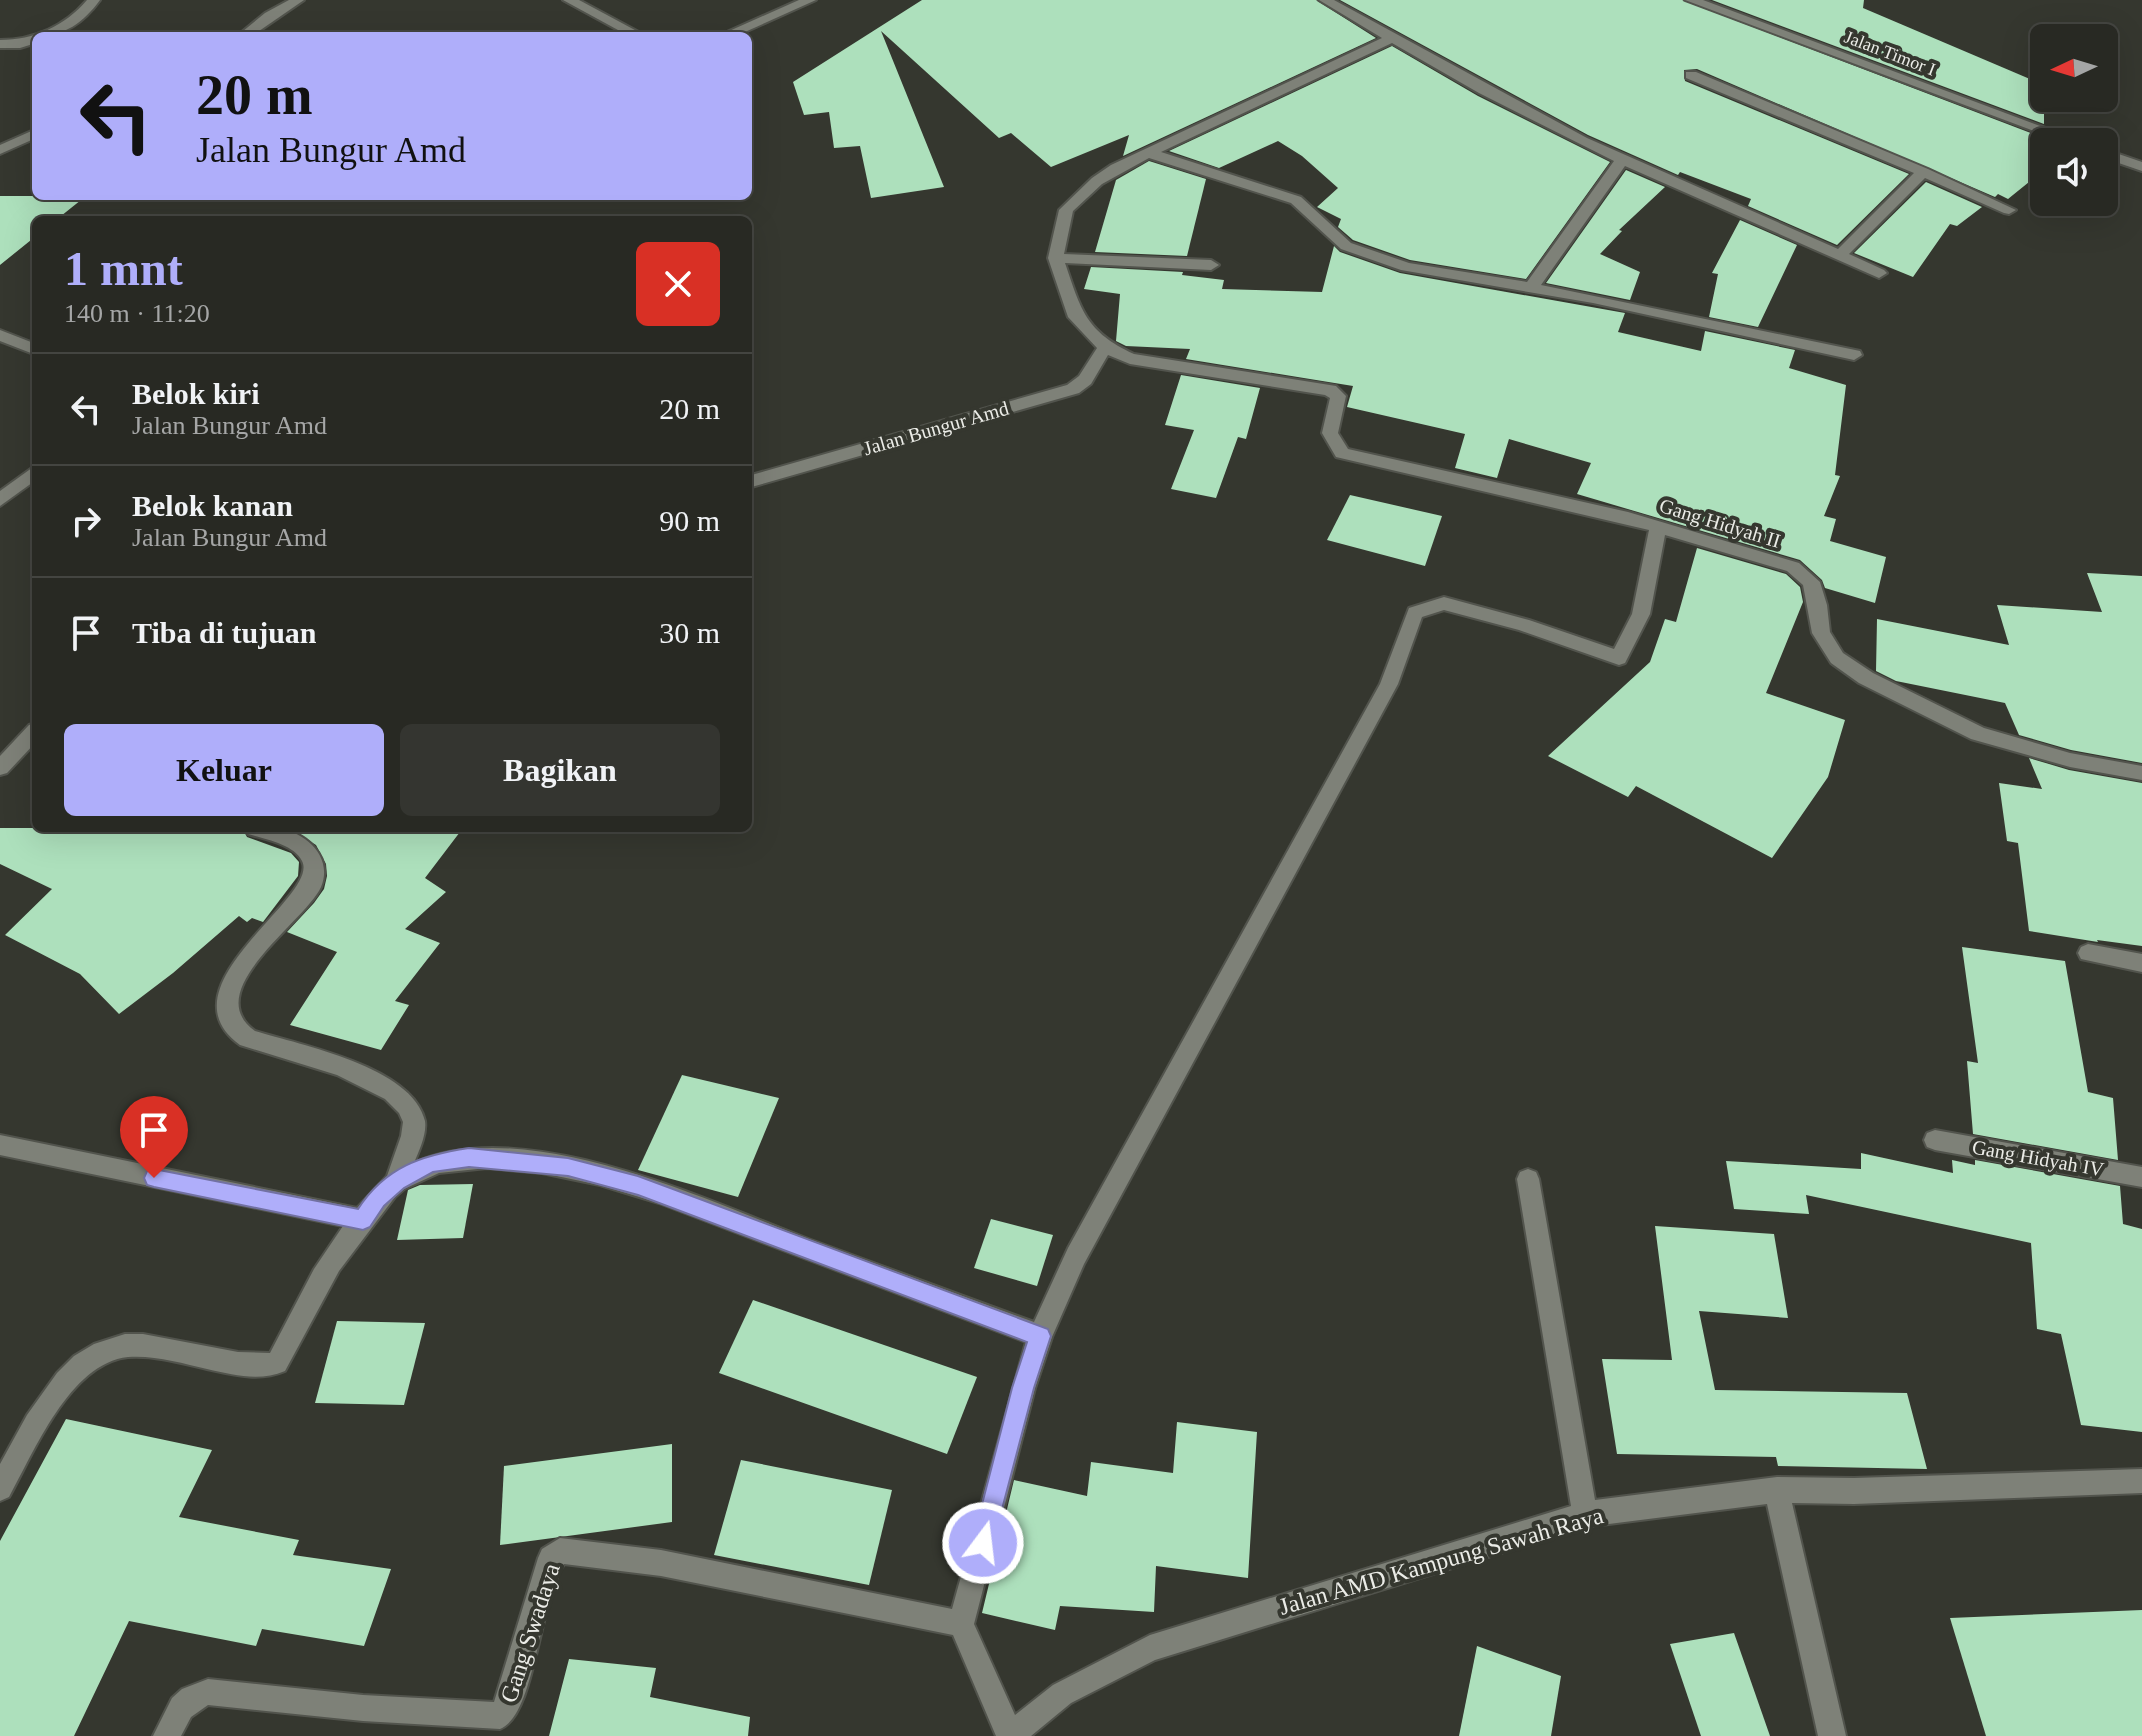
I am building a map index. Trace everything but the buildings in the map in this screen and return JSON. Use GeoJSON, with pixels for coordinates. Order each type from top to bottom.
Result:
{"type":"FeatureCollection","features":[{"type":"Feature","properties":{"kind":"street"},"geometry":{"type":"LineString","coordinates":[[53,32],[79,18],[94,0]]}},
{"type":"Feature","properties":{"kind":"street"},"geometry":{"type":"LineString","coordinates":[[250,32],[298,0]]}},
{"type":"Feature","properties":{"kind":"street"},"geometry":{"type":"LineString","coordinates":[[569,0],[631,32]]}},
{"type":"Feature","properties":{"kind":"street"},"geometry":{"type":"LineString","coordinates":[[734,32],[810,0]]}},
{"type":"Feature","properties":{"kind":"street"},"geometry":{"type":"LineString","coordinates":[[1325,0],[1484,90],[1622,160],[1879,273]]}},
{"type":"Feature","properties":{"kind":"street","name":"Jalan Timor I"},"geometry":{"type":"LineString","coordinates":[[1691,0],[2038,128]]}},
{"type":"Feature","properties":{"kind":"street"},"geometry":{"type":"LineString","coordinates":[[1105,347],[1076,317],[1056,258],[1066,210],[1097,181],[1148,153],[1392,38]]}},
{"type":"Feature","properties":{"kind":"street"},"geometry":{"type":"LineString","coordinates":[[0,44],[32,40]]}},
{"type":"Feature","properties":{"kind":"street"},"geometry":{"type":"LineString","coordinates":[[1691,75],[2009,210]]}},
{"type":"Feature","properties":{"kind":"street"},"geometry":{"type":"LineString","coordinates":[[0,150],[32,135]]}},
{"type":"Feature","properties":{"kind":"street"},"geometry":{"type":"LineString","coordinates":[[1148,153],[1296,200],[1346,246],[1406,267],[1593,298],[1854,355]]}},
{"type":"Feature","properties":{"kind":"street"},"geometry":{"type":"LineString","coordinates":[[2118,158],[2142,167]]}},
{"type":"Feature","properties":{"kind":"street"},"geometry":{"type":"LineString","coordinates":[[1531,288],[1622,160]]}},
{"type":"Feature","properties":{"kind":"street"},"geometry":{"type":"LineString","coordinates":[[1839,256],[1923,172]]}},
{"type":"Feature","properties":{"kind":"street"},"geometry":{"type":"LineString","coordinates":[[1056,258],[1211,265]]}},
{"type":"Feature","properties":{"kind":"street"},"geometry":{"type":"LineString","coordinates":[[0,335],[32,348]]}},
{"type":"Feature","properties":{"kind":"street","name":"Gang Hidyah II"},"geometry":{"type":"LineString","coordinates":[[1105,347],[1130,359],[1330,390],[1338,396],[1330,433],[1342,453],[1658,527],[1793,567],[1811,582],[1818,605],[1821,633],[1837,658],[1866,678],[1978,734],[2070,760],[2142,773]]}},
{"type":"Feature","properties":{"kind":"street","name":"Jalan Bungur Amd"},"geometry":{"type":"LineString","coordinates":[[752,481],[1073,389],[1085,380],[1105,347]]}},
{"type":"Feature","properties":{"kind":"street"},"geometry":{"type":"LineString","coordinates":[[0,500],[32,474]]}},
{"type":"Feature","properties":{"kind":"street"},"geometry":{"type":"LineString","coordinates":[[1010,1736],[961,1624],[1023,1388],[1040,1336],[1076,1256],[1389,684],[1415,613],[1444,603],[1523,625],[1619,658],[1641,614],[1658,527]]}},
{"type":"Feature","properties":{"kind":"street"},"geometry":{"type":"LineString","coordinates":[[0,768],[32,739]]}},
{"type":"Feature","properties":{"kind":"street"},"geometry":{"type":"LineString","coordinates":[[264,832],[308,852],[316,860],[317,870],[312,885],[243,962],[228,1010],[232,1025],[248,1038],[378,1081],[404,1101],[411,1110],[414,1123],[396,1181]]}},
{"type":"Feature","properties":{"kind":"street"},"geometry":{"type":"LineString","coordinates":[[2088,953],[2142,963]]}},
{"type":"Feature","properties":{"kind":"street","name":"Gang Hidyah IV"},"geometry":{"type":"LineString","coordinates":[[1935,1140],[2142,1177]]}},
{"type":"Feature","properties":{"kind":"street"},"geometry":{"type":"LineString","coordinates":[[0,1145],[363,1220]]}},
{"type":"Feature","properties":{"kind":"street"},"geometry":{"type":"LineString","coordinates":[[0,1488],[63,1381],[98,1354],[123,1346],[143,1346],[243,1363],[267,1366],[277,1363],[293,1340],[317,1285],[376,1199],[396,1181],[430,1163],[469,1157],[568,1167],[638,1185],[1040,1336]]}},
{"type":"Feature","properties":{"kind":"street"},"geometry":{"type":"LineString","coordinates":[[1528,1179],[1585,1514]]}},
{"type":"Feature","properties":{"kind":"street","name":"Jalan AMD Kampung Sawah Raya"},"geometry":{"type":"LineString","coordinates":[[1010,1736],[1062,1694],[1150,1648],[1585,1514],[1777,1490],[1854,1491],[2142,1481]]}},
{"type":"Feature","properties":{"kind":"street"},"geometry":{"type":"LineString","coordinates":[[1777,1490],[1832,1736]]}},
{"type":"Feature","properties":{"kind":"street","name":"Gang Swadaya"},"geometry":{"type":"LineString","coordinates":[[167,1736],[183,1703],[208,1692],[363,1708],[500,1716],[509,1704],[525,1638],[551,1558],[560,1551],[661,1563],[961,1624]]}},
{"type":"Feature","properties":{"kind":"route"},"geometry":{"type":"LineString","coordinates":[[154,1178],[363,1220],[376,1199],[396,1181],[430,1163],[469,1157],[568,1167],[638,1185],[1040,1336],[1023,1388],[983,1543]]}}]}
